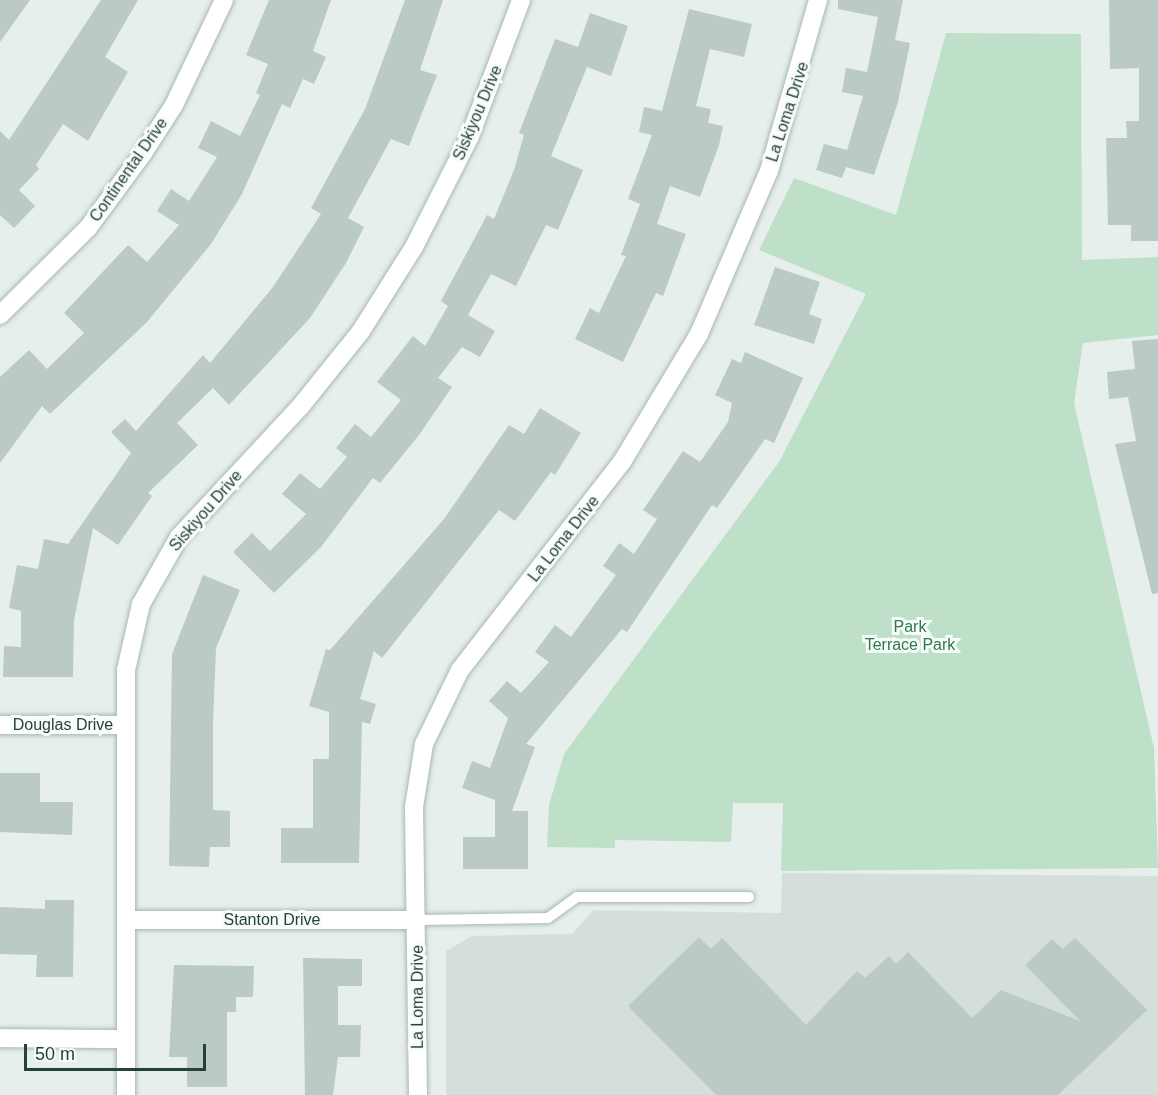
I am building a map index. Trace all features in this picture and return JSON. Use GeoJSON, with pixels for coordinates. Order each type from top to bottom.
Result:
{"type":"FeatureCollection","features":[{"type":"Feature","properties":{"kind":"street","name":"Continental Drive"},"geometry":{"type":"LineString","coordinates":[[0,315],[88,228],[143,153],[174,105],[224,0]]}},
{"type":"Feature","properties":{"kind":"street","name":"Siskiyou Drive"},"geometry":{"type":"LineString","coordinates":[[126,1095],[126,670],[134,632],[158,570],[179,537],[300,407],[361,331],[414,247],[470,136],[521,0]]}},
{"type":"Feature","properties":{"kind":"street","name":"La Loma Drive"},"geometry":{"type":"LineString","coordinates":[[418,1095],[416,777],[438,707],[460,670],[622,462],[699,334],[769,171],[818,0]]}},
{"type":"Feature","properties":{"kind":"street","name":"Douglas Drive"},"geometry":{"type":"LineString","coordinates":[[0,725],[126,725]]}},
{"type":"Feature","properties":{"kind":"street","name":"Stanton Drive"},"geometry":{"type":"LineString","coordinates":[[127,920],[418,920]]}},
{"type":"Feature","properties":{"kind":"street"},"geometry":{"type":"LineString","coordinates":[[0,1038],[126,1039]]}},
{"type":"Feature","properties":{"kind":"lane"},"geometry":{"type":"LineString","coordinates":[[418,920],[548,918],[577,897],[749,897]]}},
{"type":"Feature","properties":{"kind":"shaded area"},"geometry":{"type":"Polygon","coordinates":[[[782,873],[1158,876],[1158,1095],[446,1095],[446,951],[472,936],[572,934],[593,910],[781,913],[782,873]]]}},
{"type":"Feature","properties":{"kind":"green space","name":"Park Terrace Park"},"geometry":{"type":"Polygon","coordinates":[[[946,33],[1081,34],[1082,260],[1158,257],[1158,335],[1083,343],[1074,403],[1154,748],[1158,868],[781,871],[783,803],[733,803],[731,842],[615,840],[615,848],[547,847],[549,805],[564,754],[779,462],[866,294],[759,250],[794,178],[896,215],[946,33]]]}},
{"type":"Feature","properties":{"kind":"building"},"geometry":{"type":"Polygon","coordinates":[[[0,0],[30,0],[0,42],[0,0]]]}},
{"type":"Feature","properties":{"kind":"building"},"geometry":{"type":"Polygon","coordinates":[[[101,0],[138,0],[105,57],[128,72],[88,141],[63,124],[36,165],[39,169],[19,190],[35,206],[14,228],[0,215],[0,131],[9,140],[101,0]]]}},
{"type":"Feature","properties":{"kind":"building"},"geometry":{"type":"Polygon","coordinates":[[[269,0],[331,0],[313,51],[326,57],[314,84],[303,79],[290,108],[282,104],[242,194],[211,244],[147,322],[50,414],[42,406],[0,463],[0,377],[29,350],[47,369],[84,333],[64,313],[128,245],[147,262],[179,225],[157,211],[171,189],[189,201],[217,157],[198,148],[211,121],[240,136],[260,95],[256,93],[268,64],[246,55],[269,0]]]}},
{"type":"Feature","properties":{"kind":"building"},"geometry":{"type":"Polygon","coordinates":[[[405,0],[443,0],[420,70],[437,75],[409,146],[391,139],[348,218],[364,227],[346,263],[310,318],[229,405],[213,388],[177,423],[198,445],[148,493],[152,496],[118,545],[93,528],[74,620],[73,677],[3,677],[4,646],[21,647],[21,611],[9,608],[17,565],[38,569],[44,539],[68,544],[131,453],[111,432],[125,419],[136,431],[203,355],[210,363],[273,287],[321,214],[311,208],[365,109],[405,0]]]}},
{"type":"Feature","properties":{"kind":"building"},"geometry":{"type":"Polygon","coordinates":[[[838,0],[903,0],[895,40],[910,43],[898,102],[874,175],[846,167],[842,178],[816,170],[824,144],[847,150],[863,96],[842,92],[846,68],[867,72],[878,17],[838,9],[838,0]]]}},
{"type":"Feature","properties":{"kind":"building"},"geometry":{"type":"Polygon","coordinates":[[[1109,0],[1158,0],[1158,241],[1131,241],[1131,225],[1108,225],[1106,138],[1127,138],[1126,121],[1139,121],[1139,68],[1110,69],[1109,0]]]}},
{"type":"Feature","properties":{"kind":"building"},"geometry":{"type":"Polygon","coordinates":[[[689,9],[752,24],[744,57],[710,49],[696,106],[711,109],[708,123],[723,126],[719,145],[700,197],[670,186],[657,224],[686,234],[663,296],[656,293],[623,362],[575,339],[590,308],[599,313],[626,256],[621,255],[640,204],[628,199],[652,135],[639,132],[644,107],[662,111],[689,9]]]}},
{"type":"Feature","properties":{"kind":"building"},"geometry":{"type":"Polygon","coordinates":[[[590,13],[628,26],[611,76],[587,67],[551,156],[583,170],[558,230],[546,225],[516,286],[491,274],[468,315],[495,331],[480,357],[462,347],[438,378],[452,387],[419,435],[380,483],[373,478],[321,547],[274,593],[233,552],[252,533],[270,551],[306,514],[282,494],[300,473],[320,489],[347,457],[336,448],[355,424],[371,437],[401,400],[377,382],[413,336],[425,346],[448,306],[441,301],[487,215],[494,219],[514,170],[524,135],[519,133],[555,39],[578,47],[590,13]]]}},
{"type":"Feature","properties":{"kind":"building"},"geometry":{"type":"Polygon","coordinates":[[[775,267],[820,282],[809,314],[822,319],[814,344],[754,325],[775,267]]]}},
{"type":"Feature","properties":{"kind":"building"},"geometry":{"type":"Polygon","coordinates":[[[1158,339],[1158,593],[1152,594],[1115,444],[1136,441],[1128,397],[1109,399],[1107,372],[1135,369],[1132,341],[1158,339]]]}},
{"type":"Feature","properties":{"kind":"building"},"geometry":{"type":"Polygon","coordinates":[[[745,352],[803,378],[774,443],[765,439],[717,508],[712,505],[627,632],[622,629],[526,744],[535,747],[512,811],[528,811],[528,869],[463,869],[463,837],[495,837],[495,800],[462,788],[472,761],[490,768],[508,718],[489,701],[507,681],[521,693],[549,662],[535,652],[555,625],[571,637],[616,575],[603,566],[619,543],[634,554],[657,519],[643,510],[683,451],[700,462],[728,422],[732,403],[715,395],[732,359],[741,363],[745,352]]]}},
{"type":"Feature","properties":{"kind":"building"},"geometry":{"type":"Polygon","coordinates":[[[540,408],[581,433],[555,475],[551,472],[515,521],[499,510],[382,658],[374,651],[360,699],[376,704],[370,724],[362,722],[359,863],[281,863],[281,828],[313,828],[313,759],[329,759],[329,712],[309,706],[326,649],[330,650],[444,519],[509,425],[524,434],[540,408]]]}},
{"type":"Feature","properties":{"kind":"building"},"geometry":{"type":"Polygon","coordinates":[[[203,575],[240,590],[216,648],[213,723],[213,810],[230,811],[230,847],[210,847],[209,867],[169,866],[172,654],[203,575]]]}},
{"type":"Feature","properties":{"kind":"building"},"geometry":{"type":"Polygon","coordinates":[[[0,773],[40,773],[40,802],[73,802],[72,835],[0,832],[0,773]]]}},
{"type":"Feature","properties":{"kind":"building"},"geometry":{"type":"Polygon","coordinates":[[[45,900],[74,900],[73,977],[36,977],[37,955],[0,954],[0,907],[45,909],[45,900]]]}},
{"type":"Feature","properties":{"kind":"building"},"geometry":{"type":"Polygon","coordinates":[[[699,937],[711,949],[722,938],[806,1025],[857,971],[865,978],[889,956],[896,964],[908,952],[972,1018],[1001,990],[1080,1021],[1025,965],[1052,939],[1063,949],[1075,938],[1147,1010],[1058,1095],[716,1095],[628,1006],[699,937]]]}},
{"type":"Feature","properties":{"kind":"building"},"geometry":{"type":"Polygon","coordinates":[[[303,958],[362,959],[362,986],[338,986],[338,1025],[361,1025],[360,1057],[338,1057],[333,1095],[305,1095],[303,958]]]}},
{"type":"Feature","properties":{"kind":"building"},"geometry":{"type":"Polygon","coordinates":[[[174,965],[254,966],[253,997],[236,997],[236,1012],[227,1012],[227,1087],[187,1087],[187,1057],[169,1057],[174,965]]]}}]}
